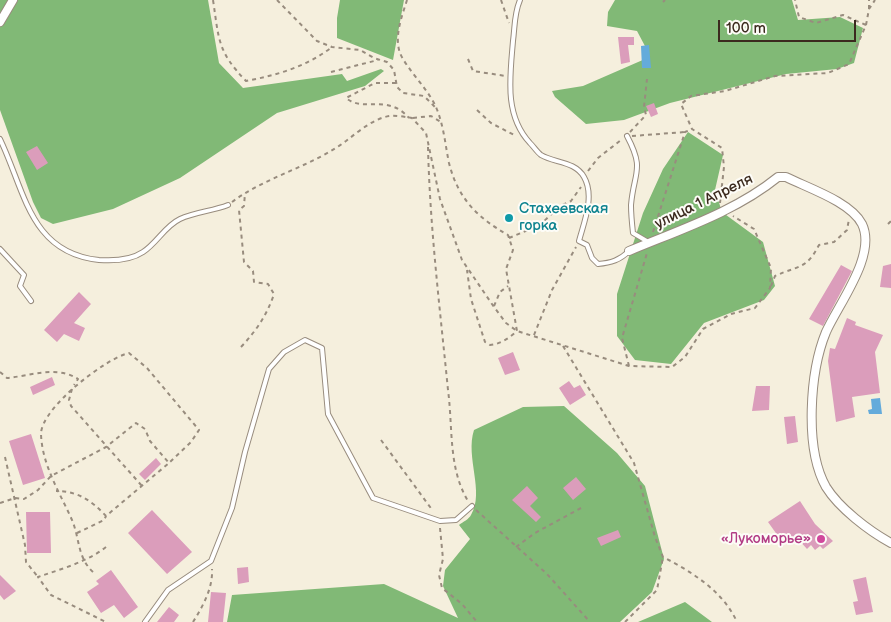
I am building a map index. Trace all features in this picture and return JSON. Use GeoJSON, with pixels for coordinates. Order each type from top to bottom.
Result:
{"type":"FeatureCollection","features":[{"type":"Feature","properties":{"kind":"street"},"geometry":{"type":"LineString","coordinates":[[0,22],[13,0]]}},
{"type":"Feature","properties":{"kind":"street","name":"улица 1 Апреля"},"geometry":{"type":"LineString","coordinates":[[629,251],[673,235],[719,213],[778,177],[786,178],[833,199],[855,214]]}},
{"type":"Feature","properties":{"kind":"street"},"geometry":{"type":"LineString","coordinates":[[855,214],[863,225],[866,238],[865,244],[857,275],[841,301],[825,334],[813,387],[814,436],[819,468],[826,486],[837,501],[876,535],[891,543]]}},
{"type":"Feature","properties":{"kind":"lane"},"geometry":{"type":"LineString","coordinates":[[520,0],[515,11],[510,78],[514,116],[530,142],[541,155],[564,162],[580,172],[585,178],[589,191],[588,203],[579,241],[587,244],[592,258],[598,264],[621,258],[629,251]]}},
{"type":"Feature","properties":{"kind":"lane"},"geometry":{"type":"LineString","coordinates":[[627,136],[636,153],[638,164],[631,205],[633,233],[650,243]]}},
{"type":"Feature","properties":{"kind":"lane"},"geometry":{"type":"LineString","coordinates":[[0,139],[35,224],[48,239],[65,250],[86,259],[110,261],[130,257],[143,252],[180,219],[228,205]]}},
{"type":"Feature","properties":{"kind":"lane"},"geometry":{"type":"LineString","coordinates":[[0,249],[24,276],[20,286],[32,301]]}},
{"type":"Feature","properties":{"kind":"lane"},"geometry":{"type":"LineString","coordinates":[[145,622],[168,590],[211,561],[232,508],[245,452],[269,370],[284,352],[305,340],[322,348],[328,414],[373,498],[440,521],[456,520],[472,506]]}},
{"type":"Feature","properties":{"kind":"path"},"geometry":{"type":"LineString","coordinates":[[213,0],[220,47],[232,67],[246,82],[279,74],[318,58],[332,47]]}},
{"type":"Feature","properties":{"kind":"path"},"geometry":{"type":"LineString","coordinates":[[278,0],[317,41],[332,47],[360,50],[378,60],[387,62],[394,70],[397,87],[403,93],[424,96],[436,108]]}},
{"type":"Feature","properties":{"kind":"path"},"geometry":{"type":"LineString","coordinates":[[407,0],[398,32],[400,53],[428,91],[436,108],[446,136],[449,164],[461,191],[474,213],[508,235],[513,250],[506,270],[517,331]]}},
{"type":"Feature","properties":{"kind":"path"},"geometry":{"type":"LineString","coordinates":[[501,0],[503,12],[514,34]]}},
{"type":"Feature","properties":{"kind":"path"},"geometry":{"type":"LineString","coordinates":[[794,0],[799,17],[816,23],[843,15],[866,25]]}},
{"type":"Feature","properties":{"kind":"path"},"geometry":{"type":"LineString","coordinates":[[770,288],[771,268],[754,229],[731,214],[719,213],[724,167],[722,148],[692,129],[681,104],[691,96],[725,91],[775,76],[828,73],[849,64],[866,25],[869,0]]}},
{"type":"Feature","properties":{"kind":"path"},"geometry":{"type":"LineString","coordinates":[[869,9],[875,0]]}},
{"type":"Feature","properties":{"kind":"path"},"geometry":{"type":"LineString","coordinates":[[468,59],[473,72],[510,78]]}},
{"type":"Feature","properties":{"kind":"path"},"geometry":{"type":"LineString","coordinates":[[331,72],[378,60]]}},
{"type":"Feature","properties":{"kind":"path"},"geometry":{"type":"LineString","coordinates":[[585,178],[598,158],[627,136],[646,115],[644,107],[647,78]]}},
{"type":"Feature","properties":{"kind":"path"},"geometry":{"type":"LineString","coordinates":[[396,83],[375,84],[346,98],[353,104],[386,103],[403,111],[426,133],[440,199],[462,260],[506,323],[517,331],[629,366],[672,367],[684,356],[703,328],[731,314],[755,308],[770,288],[776,276],[794,267],[802,267],[811,261],[819,245],[834,242],[847,230],[850,217],[855,214]]}},
{"type":"Feature","properties":{"kind":"path"},"geometry":{"type":"LineString","coordinates":[[478,110],[491,123],[530,142]]}},
{"type":"Feature","properties":{"kind":"path"},"geometry":{"type":"LineString","coordinates":[[228,205],[245,193],[323,157],[366,126],[390,116],[410,118],[432,116],[441,122]]}},
{"type":"Feature","properties":{"kind":"path"},"geometry":{"type":"LineString","coordinates":[[627,136],[685,132]]}},
{"type":"Feature","properties":{"kind":"path"},"geometry":{"type":"LineString","coordinates":[[427,139],[434,265],[457,480],[472,506],[547,574],[590,622]]}},
{"type":"Feature","properties":{"kind":"path"},"geometry":{"type":"LineString","coordinates":[[509,238],[540,225],[560,206],[571,201],[578,190],[587,184]]}},
{"type":"Feature","properties":{"kind":"path"},"geometry":{"type":"LineString","coordinates":[[241,347],[256,331],[269,310],[274,294],[268,284],[254,282],[253,271],[244,262],[239,210],[244,206],[245,193]]}},
{"type":"Feature","properties":{"kind":"path"},"geometry":{"type":"LineString","coordinates":[[888,224],[891,221]]}},
{"type":"Feature","properties":{"kind":"path"},"geometry":{"type":"LineString","coordinates":[[534,335],[552,290],[579,241]]}},
{"type":"Feature","properties":{"kind":"path"},"geometry":{"type":"LineString","coordinates":[[467,268],[471,299],[485,342],[490,345],[497,344],[517,331]]}},
{"type":"Feature","properties":{"kind":"path"},"geometry":{"type":"LineString","coordinates":[[494,308],[500,292],[508,286]]}},
{"type":"Feature","properties":{"kind":"path"},"geometry":{"type":"LineString","coordinates":[[563,346],[634,463],[654,537],[663,557],[658,590],[625,622]]}},
{"type":"Feature","properties":{"kind":"path"},"geometry":{"type":"LineString","coordinates":[[77,533],[104,520],[106,516],[142,486],[169,463],[191,442],[199,430],[139,360],[129,353],[122,354],[99,368],[73,388],[69,400],[71,406],[142,486]]}},
{"type":"Feature","properties":{"kind":"path"},"geometry":{"type":"LineString","coordinates":[[0,372],[7,378],[37,372],[70,374],[78,380],[50,415],[41,432],[56,491],[77,533],[82,560],[93,572]]}},
{"type":"Feature","properties":{"kind":"path"},"geometry":{"type":"LineString","coordinates":[[0,503],[15,498],[24,498],[38,490],[51,476],[106,446],[136,423],[144,429],[150,441],[169,463]]}},
{"type":"Feature","properties":{"kind":"path"},"geometry":{"type":"LineString","coordinates":[[380,440],[440,521],[443,559],[439,574],[442,588],[462,604],[477,622]]}},
{"type":"Feature","properties":{"kind":"path"},"geometry":{"type":"LineString","coordinates":[[6,458],[25,545],[26,562],[51,595],[106,622]]}},
{"type":"Feature","properties":{"kind":"path"},"geometry":{"type":"LineString","coordinates":[[56,491],[66,491],[89,499],[106,516]]}},
{"type":"Feature","properties":{"kind":"path"},"geometry":{"type":"LineString","coordinates":[[516,547],[535,533],[581,508]]}},
{"type":"Feature","properties":{"kind":"path"},"geometry":{"type":"LineString","coordinates":[[38,577],[96,555],[106,547]]}},
{"type":"Feature","properties":{"kind":"path"},"geometry":{"type":"LineString","coordinates":[[663,557],[688,570],[708,586],[729,605],[738,622]]}},
{"type":"Feature","properties":{"kind":"path"},"geometry":{"type":"LineString","coordinates":[[193,622],[204,605],[210,586],[213,572],[211,561]]}},
{"type":"Feature","properties":{"kind":"green space"},"geometry":{"type":"Polygon","coordinates":[[[0,0],[208,0],[219,63],[243,88],[342,74],[347,81],[381,69],[384,71],[365,86],[277,113],[180,178],[113,209],[53,224],[41,218],[33,202],[0,110],[0,0]]]}},
{"type":"Feature","properties":{"kind":"green space"},"geometry":{"type":"Polygon","coordinates":[[[340,0],[404,0],[393,60],[337,38],[337,18],[340,0]]]}},
{"type":"Feature","properties":{"kind":"green space"},"geometry":{"type":"Polygon","coordinates":[[[615,0],[792,0],[798,20],[840,17],[863,28],[854,63],[837,69],[786,74],[670,103],[624,120],[586,124],[555,97],[552,91],[583,86],[645,59],[646,48],[637,31],[607,26],[608,12],[615,0]]]}},
{"type":"Feature","properties":{"kind":"green space"},"geometry":{"type":"Polygon","coordinates":[[[688,132],[723,155],[715,190],[722,212],[763,242],[775,286],[764,300],[704,323],[671,364],[635,360],[617,336],[617,294],[643,213],[663,169],[688,132]]]}},
{"type":"Feature","properties":{"kind":"green space"},"geometry":{"type":"Polygon","coordinates":[[[564,406],[617,453],[645,486],[664,559],[652,592],[620,622],[227,622],[232,595],[384,584],[458,618],[443,586],[445,570],[470,539],[459,525],[470,516],[475,506],[476,485],[472,451],[474,430],[523,407],[564,406]]]}},
{"type":"Feature","properties":{"kind":"green space"},"geometry":{"type":"Polygon","coordinates":[[[685,602],[712,622],[638,622],[685,602]]]}},
{"type":"Feature","properties":{"kind":"water"},"geometry":{"type":"Polygon","coordinates":[[[649,45],[651,68],[642,68],[641,46],[649,45]]]}},
{"type":"Feature","properties":{"kind":"water"},"geometry":{"type":"Polygon","coordinates":[[[880,398],[882,414],[869,414],[868,410],[872,409],[871,399],[880,398]]]}},
{"type":"Feature","properties":{"kind":"building"},"geometry":{"type":"Polygon","coordinates":[[[618,37],[634,37],[634,45],[628,45],[630,62],[621,64],[618,37]]]}},
{"type":"Feature","properties":{"kind":"building"},"geometry":{"type":"Polygon","coordinates":[[[654,103],[658,114],[651,117],[646,106],[654,103]]]}},
{"type":"Feature","properties":{"kind":"building"},"geometry":{"type":"Polygon","coordinates":[[[37,146],[48,163],[37,170],[26,152],[37,146]]]}},
{"type":"Feature","properties":{"kind":"building"},"geometry":{"type":"Polygon","coordinates":[[[891,264],[891,288],[880,287],[883,266],[891,264]]]}},
{"type":"Feature","properties":{"kind":"building"},"geometry":{"type":"Polygon","coordinates":[[[841,265],[852,271],[823,326],[809,319],[841,265]]]}},
{"type":"Feature","properties":{"kind":"building"},"geometry":{"type":"Polygon","coordinates":[[[79,292],[91,304],[74,323],[85,328],[79,341],[64,334],[57,342],[44,330],[79,292]]]}},
{"type":"Feature","properties":{"kind":"building"},"geometry":{"type":"Polygon","coordinates":[[[847,318],[856,322],[855,325],[883,335],[875,352],[880,393],[852,397],[855,417],[836,422],[828,361],[830,348],[835,349],[847,318]]]}},
{"type":"Feature","properties":{"kind":"building"},"geometry":{"type":"Polygon","coordinates":[[[513,352],[520,370],[505,375],[498,358],[513,352]]]}},
{"type":"Feature","properties":{"kind":"building"},"geometry":{"type":"Polygon","coordinates":[[[52,377],[55,385],[33,395],[30,387],[52,377]]]}},
{"type":"Feature","properties":{"kind":"building"},"geometry":{"type":"Polygon","coordinates":[[[569,381],[574,388],[580,385],[586,395],[570,405],[559,388],[569,381]]]}},
{"type":"Feature","properties":{"kind":"building"},"geometry":{"type":"Polygon","coordinates":[[[756,386],[770,386],[769,410],[752,411],[756,386]]]}},
{"type":"Feature","properties":{"kind":"building"},"geometry":{"type":"Polygon","coordinates":[[[795,416],[798,442],[787,444],[784,417],[795,416]]]}},
{"type":"Feature","properties":{"kind":"building"},"geometry":{"type":"Polygon","coordinates":[[[31,434],[45,478],[23,485],[9,441],[31,434]]]}},
{"type":"Feature","properties":{"kind":"building"},"geometry":{"type":"Polygon","coordinates":[[[156,458],[161,464],[145,480],[139,474],[156,458]]]}},
{"type":"Feature","properties":{"kind":"building"},"geometry":{"type":"Polygon","coordinates":[[[576,477],[586,489],[573,500],[563,488],[576,477]]]}},
{"type":"Feature","properties":{"kind":"building"},"geometry":{"type":"Polygon","coordinates":[[[527,486],[538,498],[530,506],[541,517],[536,522],[512,500],[527,486]]]}},
{"type":"Feature","properties":{"kind":"building"},"geometry":{"type":"Polygon","coordinates":[[[800,501],[815,524],[833,541],[823,549],[820,546],[815,550],[811,545],[807,549],[798,539],[790,544],[783,533],[778,536],[768,522],[800,501]]]}},
{"type":"Feature","properties":{"kind":"building"},"geometry":{"type":"Polygon","coordinates":[[[152,510],[192,552],[167,574],[128,533],[152,510]]]}},
{"type":"Feature","properties":{"kind":"building"},"geometry":{"type":"Polygon","coordinates":[[[26,512],[50,512],[51,553],[27,553],[26,512]]]}},
{"type":"Feature","properties":{"kind":"building"},"geometry":{"type":"Polygon","coordinates":[[[618,530],[621,537],[601,546],[597,538],[618,530]]]}},
{"type":"Feature","properties":{"kind":"building"},"geometry":{"type":"Polygon","coordinates":[[[248,567],[249,582],[238,584],[237,568],[248,567]]]}},
{"type":"Feature","properties":{"kind":"building"},"geometry":{"type":"Polygon","coordinates":[[[111,570],[138,607],[124,618],[114,605],[101,613],[87,592],[99,584],[96,581],[111,570]]]}},
{"type":"Feature","properties":{"kind":"building"},"geometry":{"type":"Polygon","coordinates":[[[0,575],[16,591],[4,600],[0,595],[0,575]]]}},
{"type":"Feature","properties":{"kind":"building"},"geometry":{"type":"Polygon","coordinates":[[[866,577],[873,612],[856,615],[853,602],[858,601],[853,580],[866,577]]]}},
{"type":"Feature","properties":{"kind":"building"},"geometry":{"type":"Polygon","coordinates":[[[211,592],[226,593],[223,622],[208,622],[211,592]]]}},
{"type":"Feature","properties":{"kind":"building"},"geometry":{"type":"Polygon","coordinates":[[[169,607],[179,615],[174,622],[157,622],[169,607]]]}},
{"type":"Feature","properties":{"kind":"place","name":"Стахеевская горка"},"geometry":{"type":"Point","coordinates":[509,218]}},
{"type":"Feature","properties":{"kind":"place","name":"«Лукоморье»"},"geometry":{"type":"Point","coordinates":[821,539]}}]}
